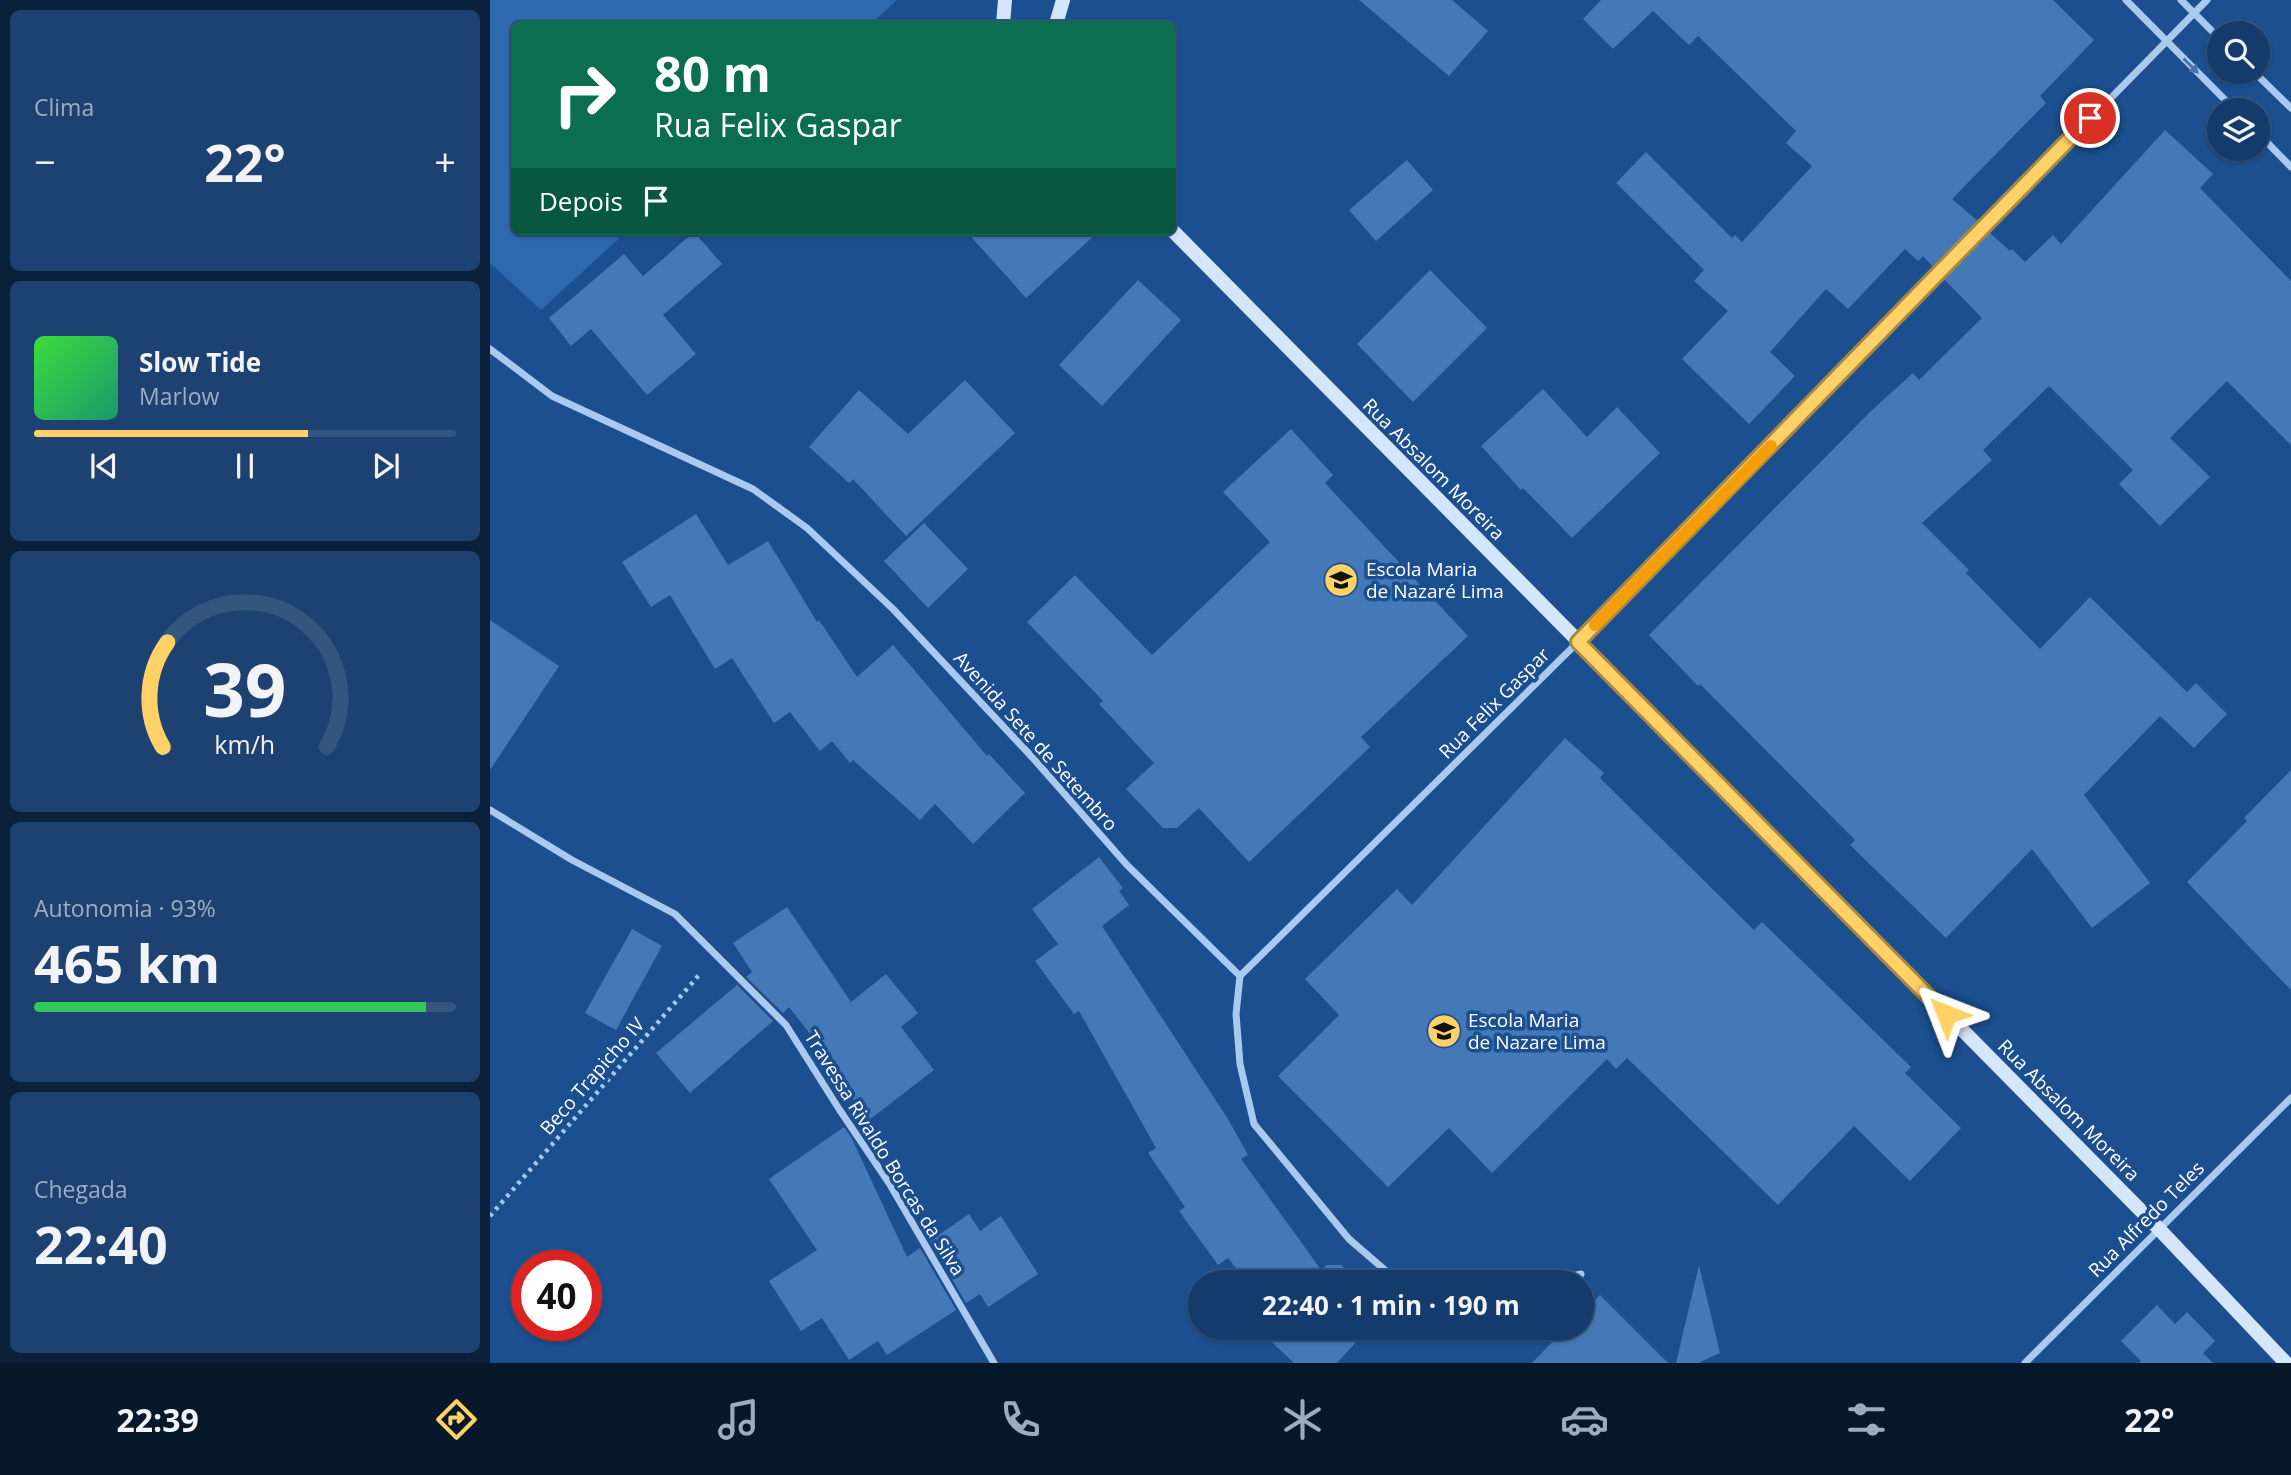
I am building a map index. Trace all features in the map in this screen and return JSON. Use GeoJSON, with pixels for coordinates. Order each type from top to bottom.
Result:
{"type":"FeatureCollection","features":[{"type":"Feature","properties":{"kind":"street"},"geometry":{"type":"LineString","coordinates":[[1003,21],[1005,0]]}},
{"type":"Feature","properties":{"kind":"street"},"geometry":{"type":"LineString","coordinates":[[1057,21],[1063,0]]}},
{"type":"Feature","properties":{"kind":"street"},"geometry":{"type":"LineString","coordinates":[[2126,0],[2223,98]]}},
{"type":"Feature","properties":{"kind":"street"},"geometry":{"type":"LineString","coordinates":[[2181,0],[2207,26]]}},
{"type":"Feature","properties":{"kind":"street","name":"Rua Felix Gaspar"},"geometry":{"type":"LineString","coordinates":[[1240,976],[1578,642],[2207,0]]}},
{"type":"Feature","properties":{"kind":"street"},"geometry":{"type":"LineString","coordinates":[[2266,84],[2291,108]]}},
{"type":"Feature","properties":{"kind":"street"},"geometry":{"type":"LineString","coordinates":[[2270,145],[2291,167]]}},
{"type":"Feature","properties":{"kind":"street","name":"Rua Absalom Moreira"},"geometry":{"type":"LineString","coordinates":[[1176,234],[2159,1228],[2286,1363]]}},
{"type":"Feature","properties":{"kind":"street","name":"Avenida Sete de Setembro"},"geometry":{"type":"LineString","coordinates":[[490,349],[552,396],[753,489],[807,528],[893,609],[1032,757],[1127,865],[1240,976]]}},
{"type":"Feature","properties":{"kind":"street","name":"Travessa Rivaldo Borcas da Silva"},"geometry":{"type":"LineString","coordinates":[[490,810],[572,860],[675,914],[786,1025],[889,1183],[994,1363]]}},
{"type":"Feature","properties":{"kind":"street"},"geometry":{"type":"LineString","coordinates":[[1240,976],[1236,1014],[1240,1064],[1254,1124],[1349,1239],[1385,1270]]}},
{"type":"Feature","properties":{"kind":"street","name":"Rua Alfredo Teles"},"geometry":{"type":"LineString","coordinates":[[2025,1363],[2291,1098]]}},
{"type":"Feature","properties":{"kind":"path","name":"Beco Trapicho IV"},"geometry":{"type":"LineString","coordinates":[[490,1216],[716,956]]}},
{"type":"Feature","properties":{"kind":"shaded area"},"geometry":{"type":"Polygon","coordinates":[[[490,0],[897,0],[874,21],[511,21],[511,235],[623,235],[541,310],[490,263],[490,0]]]}},
{"type":"Feature","properties":{"kind":"building"},"geometry":{"type":"Polygon","coordinates":[[[1359,0],[1452,0],[1488,31],[1449,76],[1359,0]]]}},
{"type":"Feature","properties":{"kind":"building"},"geometry":{"type":"Polygon","coordinates":[[[1601,0],[2053,0],[2094,40],[2040,96],[2046,103],[1952,199],[1980,223],[1935,269],[1923,256],[1918,261],[1905,249],[1848,309],[1826,289],[1770,352],[1795,376],[1749,424],[1682,359],[1728,311],[1694,281],[1704,270],[1616,183],[1646,152],[1732,238],[1735,235],[1742,242],[1812,166],[1786,143],[1796,131],[1698,36],[1689,45],[1653,11],[1613,49],[1583,19],[1601,0]]]}},
{"type":"Feature","properties":{"kind":"building"},"geometry":{"type":"Polygon","coordinates":[[[2165,130],[2213,174],[2200,188],[2291,281],[2291,445],[2227,381],[2170,438],[2210,477],[2160,526],[2119,484],[2133,470],[2049,386],[1983,450],[1992,460],[1922,523],[1969,570],[1966,573],[2040,649],[2090,597],[2187,692],[2196,683],[2227,714],[2194,748],[2160,716],[2084,795],[2150,883],[2092,928],[2032,849],[1946,938],[1850,845],[1855,840],[1649,635],[1871,411],[1913,373],[1919,380],[1982,318],[1943,278],[1989,232],[2025,262],[2053,235],[2061,244],[2165,130]]]}},
{"type":"Feature","properties":{"kind":"building"},"geometry":{"type":"Polygon","coordinates":[[[1407,160],[1433,190],[1376,241],[1349,210],[1407,160]]]}},
{"type":"Feature","properties":{"kind":"building"},"geometry":{"type":"Polygon","coordinates":[[[691,235],[697,235],[722,264],[663,315],[696,354],[647,395],[591,329],[571,346],[549,318],[624,254],[643,276],[691,235]]]}},
{"type":"Feature","properties":{"kind":"building"},"geometry":{"type":"Polygon","coordinates":[[[970,235],[1095,235],[1026,298],[970,235]]]}},
{"type":"Feature","properties":{"kind":"building"},"geometry":{"type":"Polygon","coordinates":[[[1430,270],[1487,328],[1413,402],[1357,344],[1430,270]]]}},
{"type":"Feature","properties":{"kind":"building"},"geometry":{"type":"Polygon","coordinates":[[[1138,280],[1181,320],[1102,406],[1059,365],[1138,280]]]}},
{"type":"Feature","properties":{"kind":"building"},"geometry":{"type":"Polygon","coordinates":[[[965,380],[1015,433],[906,536],[853,479],[849,483],[809,447],[859,390],[908,434],[965,380]]]}},
{"type":"Feature","properties":{"kind":"building"},"geometry":{"type":"Polygon","coordinates":[[[1543,389],[1587,437],[1617,407],[1660,453],[1572,538],[1523,488],[1521,490],[1481,446],[1543,389]]]}},
{"type":"Feature","properties":{"kind":"building"},"geometry":{"type":"Polygon","coordinates":[[[1291,429],[1333,475],[1325,483],[1468,636],[1361,737],[1370,747],[1249,862],[1199,808],[1177,828],[1163,828],[1126,789],[1154,763],[1099,704],[1103,701],[1027,622],[1075,575],[1152,655],[1270,542],[1223,492],[1291,429]]]}},
{"type":"Feature","properties":{"kind":"building"},"geometry":{"type":"Polygon","coordinates":[[[696,514],[728,565],[768,541],[817,622],[819,620],[857,677],[893,645],[987,756],[989,754],[1025,793],[973,844],[935,804],[920,820],[853,760],[850,763],[832,741],[820,751],[790,712],[774,723],[732,658],[715,669],[670,595],[651,607],[622,562],[696,514]]]}},
{"type":"Feature","properties":{"kind":"building"},"geometry":{"type":"Polygon","coordinates":[[[924,523],[968,569],[928,608],[884,561],[924,523]]]}},
{"type":"Feature","properties":{"kind":"building"},"geometry":{"type":"Polygon","coordinates":[[[490,620],[559,666],[490,770],[490,620]]]}},
{"type":"Feature","properties":{"kind":"building"},"geometry":{"type":"Polygon","coordinates":[[[1565,738],[1604,773],[1600,778],[1754,930],[1762,922],[1911,1067],[1905,1073],[1961,1128],[1910,1181],[1854,1126],[1778,1205],[1627,1058],[1616,1069],[1607,1059],[1492,1173],[1449,1128],[1388,1187],[1278,1076],[1339,1015],[1305,979],[1397,889],[1412,905],[1565,738]]]}},
{"type":"Feature","properties":{"kind":"building"},"geometry":{"type":"Polygon","coordinates":[[[2291,770],[2291,990],[2187,882],[2247,821],[2244,818],[2291,770]]]}},
{"type":"Feature","properties":{"kind":"building"},"geometry":{"type":"Polygon","coordinates":[[[1099,857],[1123,888],[1119,891],[1129,905],[1102,926],[1228,1119],[1248,1155],[1241,1159],[1321,1270],[1238,1270],[1228,1258],[1218,1265],[1179,1211],[1185,1207],[1148,1153],[1156,1148],[1079,1011],[1074,1014],[1035,961],[1058,944],[1032,909],[1099,857]]]}},
{"type":"Feature","properties":{"kind":"building"},"geometry":{"type":"Polygon","coordinates":[[[787,907],[851,1002],[886,974],[918,1013],[901,1027],[934,1070],[869,1120],[844,1087],[849,1083],[789,1007],[783,1013],[746,977],[752,972],[733,943],[787,907]]]}},
{"type":"Feature","properties":{"kind":"building"},"geometry":{"type":"Polygon","coordinates":[[[632,929],[662,946],[616,1030],[585,1013],[632,929]]]}},
{"type":"Feature","properties":{"kind":"building"},"geometry":{"type":"Polygon","coordinates":[[[737,985],[773,1021],[690,1093],[656,1053],[737,985]]]}},
{"type":"Feature","properties":{"kind":"building"},"geometry":{"type":"Polygon","coordinates":[[[844,1127],[907,1257],[920,1248],[956,1310],[887,1355],[878,1341],[849,1360],[822,1318],[801,1331],[769,1281],[817,1250],[769,1179],[844,1127]]]}},
{"type":"Feature","properties":{"kind":"building"},"geometry":{"type":"Polygon","coordinates":[[[969,1214],[980,1231],[1001,1216],[1038,1274],[988,1307],[980,1294],[966,1303],[930,1241],[969,1214]]]}},
{"type":"Feature","properties":{"kind":"building"},"geometry":{"type":"Polygon","coordinates":[[[1326,1265],[1341,1265],[1346,1270],[1323,1270],[1326,1265]]]}},
{"type":"Feature","properties":{"kind":"building"},"geometry":{"type":"Polygon","coordinates":[[[1699,1265],[1720,1353],[1698,1363],[1676,1363],[1699,1265]]]}},
{"type":"Feature","properties":{"kind":"building"},"geometry":{"type":"Polygon","coordinates":[[[1600,1295],[1668,1363],[1532,1363],[1554,1340],[1594,1340],[1594,1301],[1600,1295]]]}},
{"type":"Feature","properties":{"kind":"building"},"geometry":{"type":"Polygon","coordinates":[[[2157,1305],[2175,1324],[2187,1312],[2215,1341],[2203,1353],[2213,1363],[2139,1363],[2141,1361],[2121,1341],[2157,1305]]]}},
{"type":"Feature","properties":{"kind":"building"},"geometry":{"type":"Polygon","coordinates":[[[1269,1340],[1358,1340],[1337,1363],[1294,1363],[1269,1340]]]}},
{"type":"Feature","properties":{"kind":"slow traffic"},"geometry":{"type":"LineString","coordinates":[[1595,625],[1771,446]]}},
{"type":"Feature","properties":{"kind":"place","name":"Escola Maria de Nazaré Lima"},"geometry":{"type":"Point","coordinates":[1341,580]}},
{"type":"Feature","properties":{"kind":"place","name":"Escola Maria de Nazare Lima"},"geometry":{"type":"Point","coordinates":[1444,1031]}},
{"type":"Feature","properties":{"kind":"route"},"geometry":{"type":"LineString","coordinates":[[1946,1014],[1578,642],[2090,118]]}}]}
